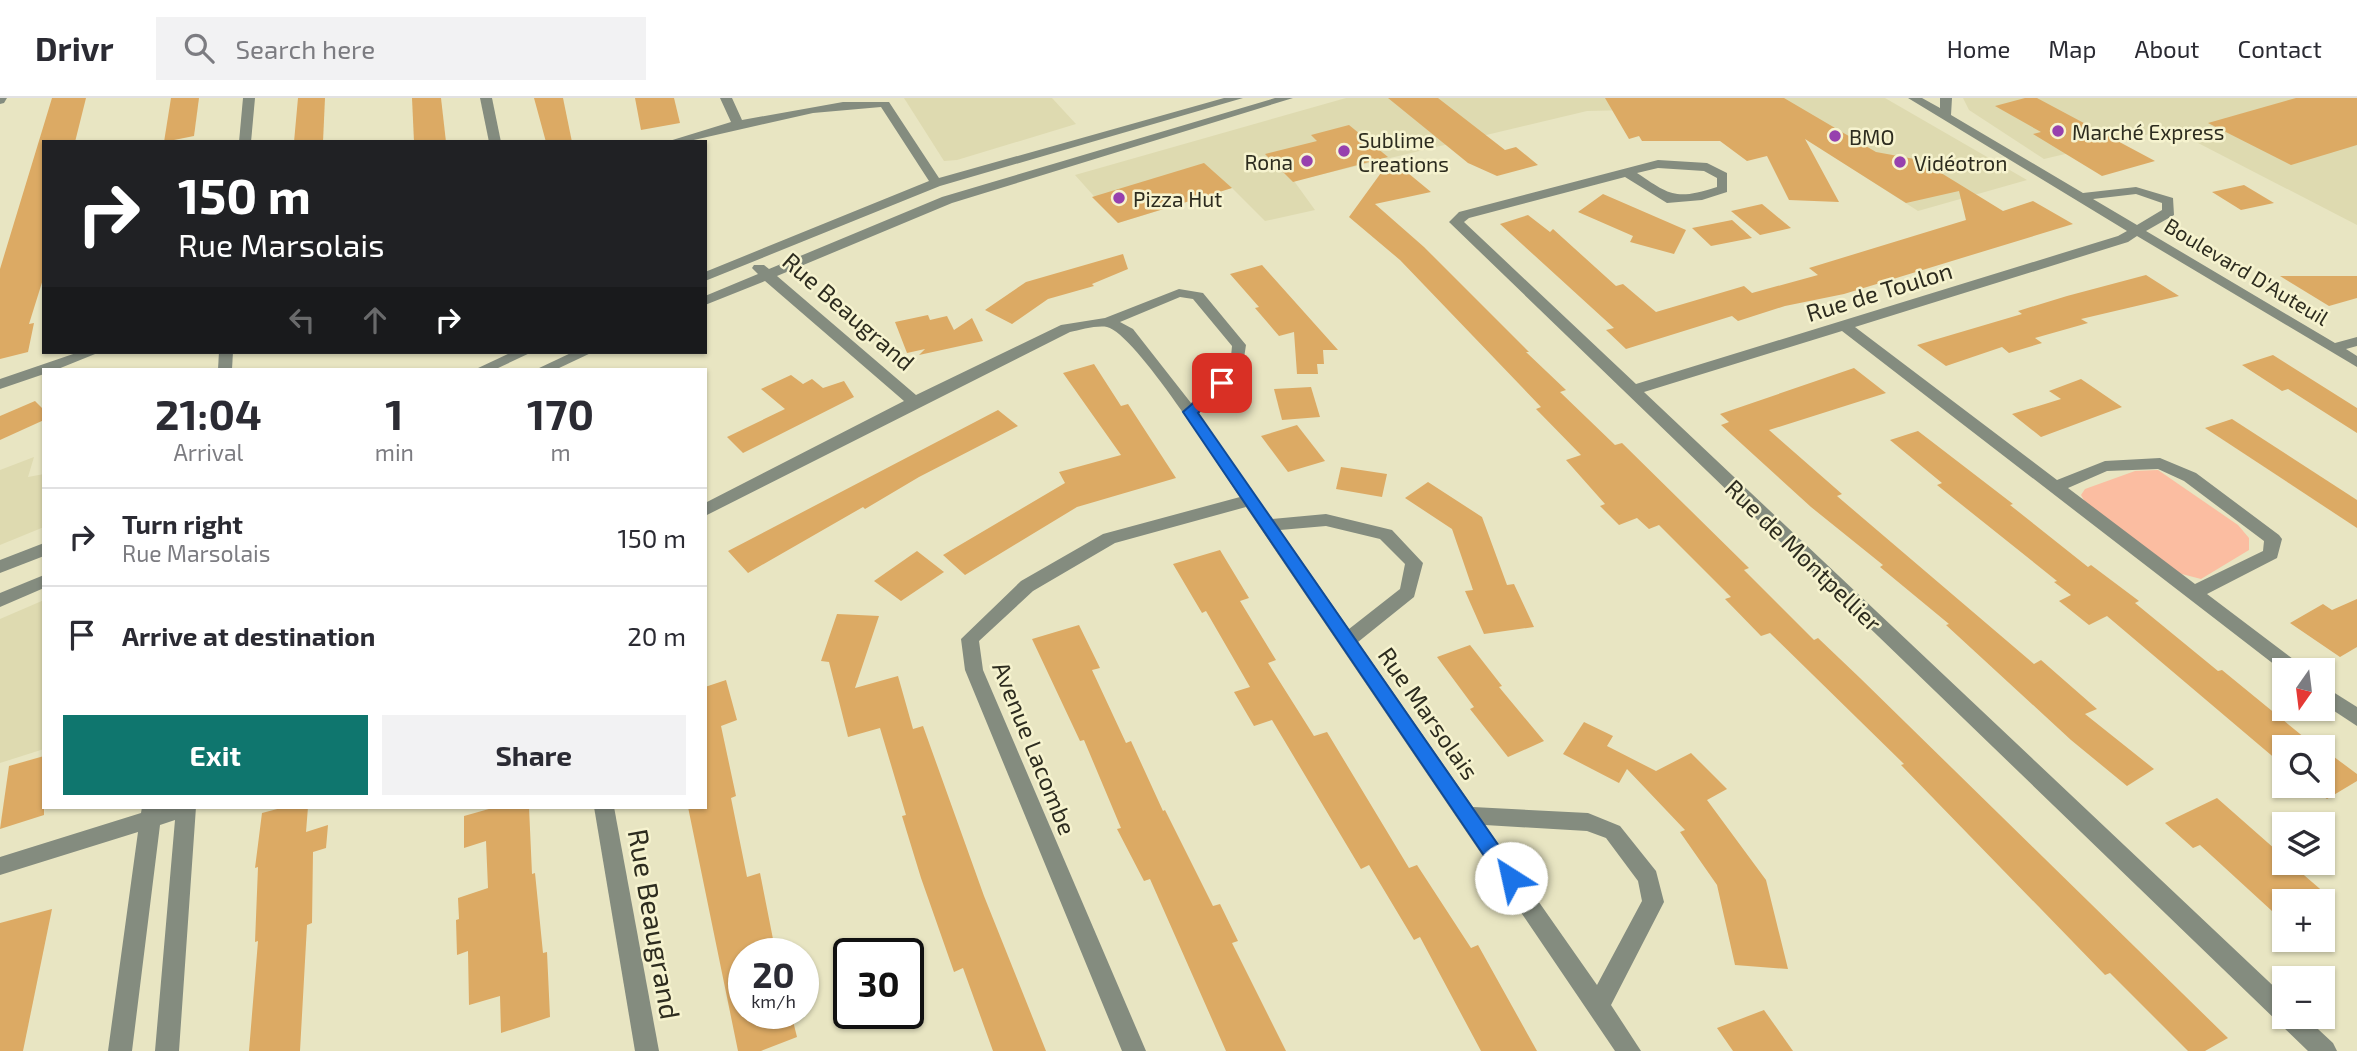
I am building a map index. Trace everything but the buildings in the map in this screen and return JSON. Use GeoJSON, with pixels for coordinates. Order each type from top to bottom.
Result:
{"type":"FeatureCollection","features":[{"type":"Feature","properties":{"kind":"street"},"geometry":{"type":"LineString","coordinates":[[245,140],[249,98]]}},
{"type":"Feature","properties":{"kind":"street"},"geometry":{"type":"LineString","coordinates":[[486,98],[495,140]]}},
{"type":"Feature","properties":{"kind":"street"},"geometry":{"type":"LineString","coordinates":[[726,98],[737,122]]}},
{"type":"Feature","properties":{"kind":"street"},"geometry":{"type":"LineString","coordinates":[[707,276],[936,183],[1237,98]]}},
{"type":"Feature","properties":{"kind":"street"},"geometry":{"type":"LineString","coordinates":[[707,300],[947,201],[1287,98]]}},
{"type":"Feature","properties":{"kind":"street","name":"Boulevard D'Auteuil"},"geometry":{"type":"LineString","coordinates":[[1914,98],[2357,362]]}},
{"type":"Feature","properties":{"kind":"street"},"geometry":{"type":"LineString","coordinates":[[1945,116],[1947,98]]}},
{"type":"Feature","properties":{"kind":"street"},"geometry":{"type":"LineString","coordinates":[[678,140],[737,122],[849,100],[875,99],[885,104],[936,183]]}},
{"type":"Feature","properties":{"kind":"street","name":"Rue de Montpellier"},"geometry":{"type":"LineString","coordinates":[[1628,173],[1667,198],[1702,196],[1723,189],[1723,176],[1707,167],[1658,164],[1464,215],[1456,222],[2272,1001]]}},
{"type":"Feature","properties":{"kind":"street","name":"Boulevard D'Auteuil"},"geometry":{"type":"LineString","coordinates":[[2081,197],[2134,189],[2150,191],[2168,201],[2169,212],[2138,230]]}},
{"type":"Feature","properties":{"kind":"street","name":"Rue de Toulon"},"geometry":{"type":"LineString","coordinates":[[1631,391],[2123,239],[2138,230]]}},
{"type":"Feature","properties":{"kind":"street","name":"Rue Beaugrand"},"geometry":{"type":"LineString","coordinates":[[749,259],[914,402]]}},
{"type":"Feature","properties":{"kind":"street"},"geometry":{"type":"LineString","coordinates":[[1108,322],[1179,293],[1198,296],[1239,345],[1237,368],[1190,412]]}},
{"type":"Feature","properties":{"kind":"street","name":"Rue Beaugrand"},"geometry":{"type":"LineString","coordinates":[[707,509],[914,402],[1066,328],[1108,322]]}},
{"type":"Feature","properties":{"kind":"street","name":"Rue Marsolais"},"geometry":{"type":"LineString","coordinates":[[1108,322],[1128,332],[1190,412],[1629,1051]]}},
{"type":"Feature","properties":{"kind":"street"},"geometry":{"type":"LineString","coordinates":[[1845,326],[2278,658]]}},
{"type":"Feature","properties":{"kind":"street","name":"Boulevard D'Auteuil"},"geometry":{"type":"LineString","coordinates":[[2333,348],[2357,341]]}},
{"type":"Feature","properties":{"kind":"street"},"geometry":{"type":"LineString","coordinates":[[46,368],[87,354]]}},
{"type":"Feature","properties":{"kind":"street"},"geometry":{"type":"LineString","coordinates":[[485,368],[520,354]]}},
{"type":"Feature","properties":{"kind":"street"},"geometry":{"type":"LineString","coordinates":[[546,368],[581,354]]}},
{"type":"Feature","properties":{"kind":"street"},"geometry":{"type":"LineString","coordinates":[[0,384],[42,370]]}},
{"type":"Feature","properties":{"kind":"street"},"geometry":{"type":"LineString","coordinates":[[2055,487],[2105,466],[2160,463],[2190,477],[2273,539],[2271,554],[2193,593]]}},
{"type":"Feature","properties":{"kind":"street","name":"Avenue Lacombe"},"geometry":{"type":"LineString","coordinates":[[1134,1051],[974,670],[971,639],[1027,586],[1109,538],[1250,500]]}},
{"type":"Feature","properties":{"kind":"street","name":"Rue Marsolais"},"geometry":{"type":"LineString","coordinates":[[1267,525],[1326,520],[1386,534],[1414,562],[1408,592],[1347,641]]}},
{"type":"Feature","properties":{"kind":"street"},"geometry":{"type":"LineString","coordinates":[[0,567],[42,550]]}},
{"type":"Feature","properties":{"kind":"street"},"geometry":{"type":"LineString","coordinates":[[0,600],[42,582]]}},
{"type":"Feature","properties":{"kind":"street"},"geometry":{"type":"LineString","coordinates":[[2335,702],[2357,719]]}},
{"type":"Feature","properties":{"kind":"street"},"geometry":{"type":"LineString","coordinates":[[0,866],[151,813],[174,809]]}},
{"type":"Feature","properties":{"kind":"street"},"geometry":{"type":"LineString","coordinates":[[167,1051],[186,809]]}},
{"type":"Feature","properties":{"kind":"street","name":"Rue Beaugrand"},"geometry":{"type":"LineString","coordinates":[[604,809],[647,1051]]}},
{"type":"Feature","properties":{"kind":"street"},"geometry":{"type":"LineString","coordinates":[[120,1051],[151,813]]}},
{"type":"Feature","properties":{"kind":"street","name":"Rue Marsolais"},"geometry":{"type":"LineString","coordinates":[[1467,815],[1588,822],[1614,832],[1648,878],[1653,902],[1598,1006]]}},
{"type":"Feature","properties":{"kind":"street"},"geometry":{"type":"LineString","coordinates":[[2302,1029],[2325,1051]]}},
{"type":"Feature","properties":{"kind":"shaded area"},"geometry":{"type":"Polygon","coordinates":[[[904,98],[1052,98],[1076,124],[957,160],[944,161],[904,98]]]}},
{"type":"Feature","properties":{"kind":"shaded area"},"geometry":{"type":"Polygon","coordinates":[[[1346,98],[1885,98],[2027,180],[1918,211],[1756,107],[1587,111],[1294,181],[1315,210],[1265,221],[1232,188],[1118,223],[1075,175],[1346,98]]]}},
{"type":"Feature","properties":{"kind":"shaded area"},"geometry":{"type":"Polygon","coordinates":[[[1963,98],[2357,98],[2357,225],[2171,129],[2044,159],[1969,110],[1963,98]]]}},
{"type":"Feature","properties":{"kind":"shaded area"},"geometry":{"type":"Polygon","coordinates":[[[34,457],[28,477],[42,474],[42,528],[0,545],[0,470],[34,457]]]}},
{"type":"Feature","properties":{"kind":"shaded area"},"geometry":{"type":"Polygon","coordinates":[[[2158,470],[2238,525],[2249,538],[2249,550],[2201,579],[2178,573],[2085,502],[2081,495],[2085,489],[2135,471],[2158,470]]]}},
{"type":"Feature","properties":{"kind":"shaded area"},"geometry":{"type":"Polygon","coordinates":[[[42,601],[42,750],[0,763],[0,619],[42,601]]]}},
{"type":"Feature","properties":{"kind":"place","name":"Marché Express"},"geometry":{"type":"Point","coordinates":[2058,131]}},
{"type":"Feature","properties":{"kind":"place","name":"BMO"},"geometry":{"type":"Point","coordinates":[1835,136]}},
{"type":"Feature","properties":{"kind":"place","name":"Sublime Creations"},"geometry":{"type":"Point","coordinates":[1344,151]}},
{"type":"Feature","properties":{"kind":"place","name":"Rona"},"geometry":{"type":"Point","coordinates":[1307,161]}},
{"type":"Feature","properties":{"kind":"place","name":"Vidéotron"},"geometry":{"type":"Point","coordinates":[1900,162]}},
{"type":"Feature","properties":{"kind":"place","name":"Pizza Hut"},"geometry":{"type":"Point","coordinates":[1119,198]}},
{"type":"Feature","properties":{"kind":"route"},"geometry":{"type":"LineString","coordinates":[[1222,383],[1190,412],[1511,878]]}}]}
